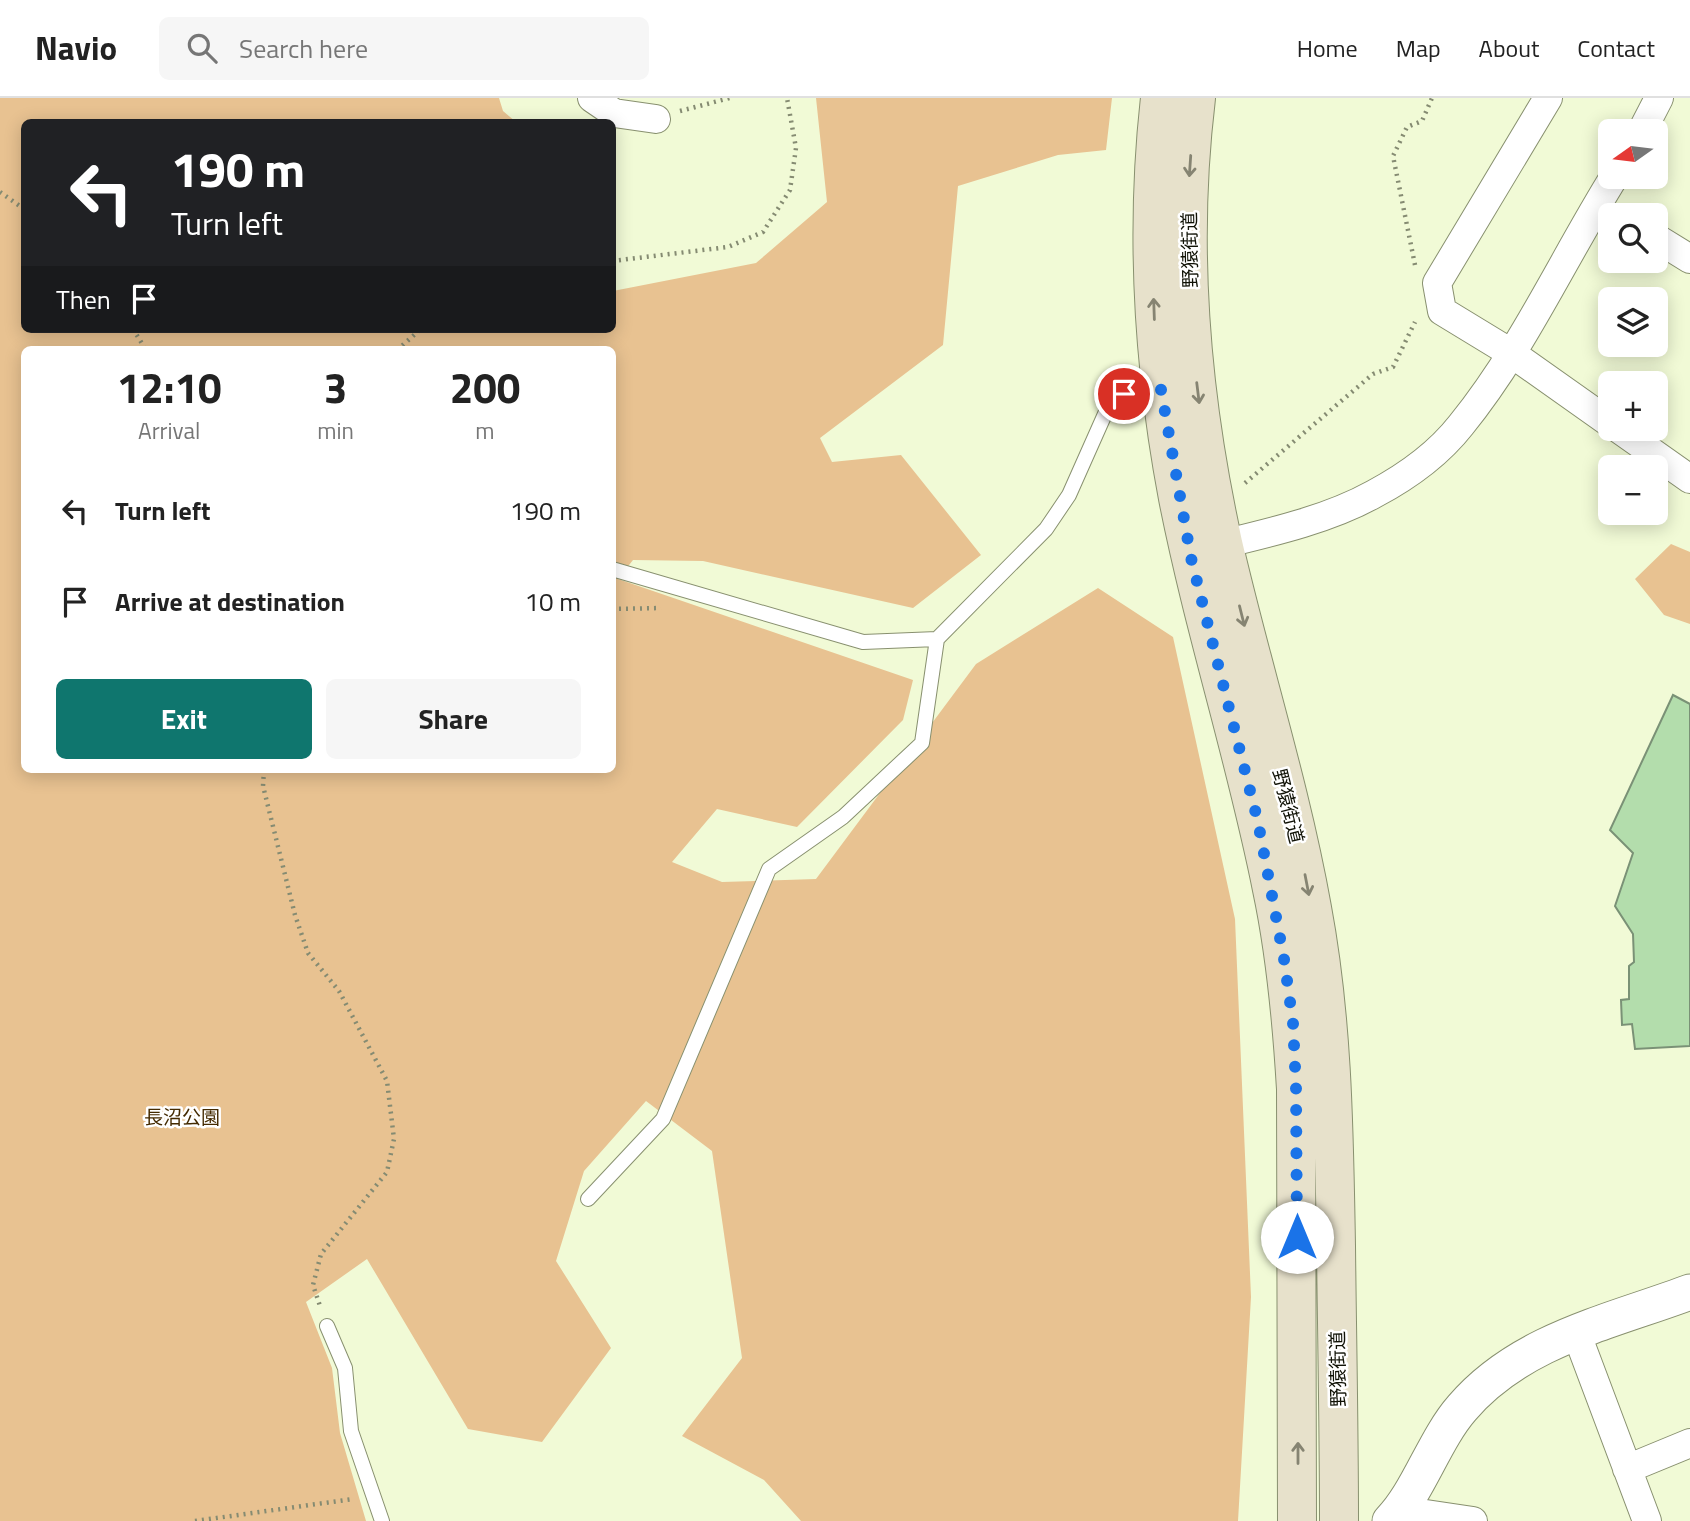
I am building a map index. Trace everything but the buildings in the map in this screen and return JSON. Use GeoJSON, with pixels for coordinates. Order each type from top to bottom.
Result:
{"type":"FeatureCollection","features":[{"type":"Feature","properties":{"kind":"main road","name":"野猿街道"},"geometry":{"type":"LineString","coordinates":[[1160,98],[1153,159],[1156,342],[1160,384],[1191,558],[1273,891],[1293,1023],[1297,1102],[1297,1521]]}},
{"type":"Feature","properties":{"kind":"main road","name":"野猿街道"},"geometry":{"type":"LineString","coordinates":[[1196,98],[1187,249],[1191,315],[1206,454],[1223,544],[1299,843],[1323,975],[1334,1105],[1339,1521]]}},
{"type":"Feature","properties":{"kind":"street"},"geometry":{"type":"LineString","coordinates":[[592,98],[614,113],[656,118]]}},
{"type":"Feature","properties":{"kind":"street"},"geometry":{"type":"LineString","coordinates":[[1548,98],[1437,283],[1442,311],[1511,353],[1598,415]]}},
{"type":"Feature","properties":{"kind":"street"},"geometry":{"type":"LineString","coordinates":[[1648,119],[1659,98]]}},
{"type":"Feature","properties":{"kind":"street"},"geometry":{"type":"LineString","coordinates":[[1223,544],[1337,511],[1374,495],[1420,465],[1460,427],[1598,224]]}},
{"type":"Feature","properties":{"kind":"street"},"geometry":{"type":"LineString","coordinates":[[1668,245],[1690,259]]}},
{"type":"Feature","properties":{"kind":"street"},"geometry":{"type":"LineString","coordinates":[[1636,441],[1690,479]]}},
{"type":"Feature","properties":{"kind":"street"},"geometry":{"type":"LineString","coordinates":[[1473,1521],[1394,1516],[1462,1408],[1518,1360],[1576,1332],[1686,1296]]}},
{"type":"Feature","properties":{"kind":"street"},"geometry":{"type":"LineString","coordinates":[[1576,1332],[1647,1521]]}},
{"type":"Feature","properties":{"kind":"street"},"geometry":{"type":"LineString","coordinates":[[1627,1469],[1690,1443]]}},
{"type":"Feature","properties":{"kind":"lane"},"geometry":{"type":"LineString","coordinates":[[588,1199],[663,1119],[769,869],[844,817],[922,743],[937,639],[1046,529],[1069,495],[1110,405],[1124,394],[1160,384]]}},
{"type":"Feature","properties":{"kind":"lane"},"geometry":{"type":"LineString","coordinates":[[616,570],[863,642],[937,639]]}},
{"type":"Feature","properties":{"kind":"lane"},"geometry":{"type":"LineString","coordinates":[[327,1326],[345,1368],[351,1431],[382,1521]]}},
{"type":"Feature","properties":{"kind":"path"},"geometry":{"type":"LineString","coordinates":[[656,118],[730,98]]}},
{"type":"Feature","properties":{"kind":"path"},"geometry":{"type":"LineString","coordinates":[[616,261],[728,247],[763,232],[790,190],[796,148],[788,98]]}},
{"type":"Feature","properties":{"kind":"path"},"geometry":{"type":"LineString","coordinates":[[1416,270],[1393,156],[1407,127],[1422,121],[1432,98]]}},
{"type":"Feature","properties":{"kind":"path"},"geometry":{"type":"LineString","coordinates":[[0,192],[21,207]]}},
{"type":"Feature","properties":{"kind":"path"},"geometry":{"type":"LineString","coordinates":[[1244,484],[1373,374],[1393,367],[1415,321]]}},
{"type":"Feature","properties":{"kind":"path"},"geometry":{"type":"LineString","coordinates":[[402,346],[416,333]]}},
{"type":"Feature","properties":{"kind":"path"},"geometry":{"type":"LineString","coordinates":[[264,773],[263,786],[295,915],[308,953],[339,991],[387,1081],[394,1139],[387,1172],[321,1254],[313,1285],[327,1326]]}},
{"type":"Feature","properties":{"kind":"path"},"geometry":{"type":"LineString","coordinates":[[195,1521],[375,1496]]}},
{"type":"Feature","properties":{"kind":"green space","name":"長沼公園"},"geometry":{"type":"Polygon","coordinates":[[[0,98],[499,98],[503,111],[512,119],[21,119],[21,333],[616,333],[616,290],[756,263],[827,202],[816,98],[1112,98],[1106,150],[1058,155],[958,186],[943,345],[820,438],[832,462],[901,455],[981,555],[913,608],[703,561],[633,560],[618,579],[913,680],[903,720],[797,827],[717,809],[672,862],[722,882],[816,879],[976,664],[1098,588],[1173,637],[1235,919],[1251,1297],[1238,1521],[801,1521],[764,1480],[682,1436],[742,1358],[712,1151],[646,1101],[584,1171],[556,1261],[611,1348],[542,1442],[468,1429],[367,1259],[306,1302],[332,1368],[340,1433],[366,1521],[0,1521],[0,98]]]}},
{"type":"Feature","properties":{"kind":"green space"},"geometry":{"type":"Polygon","coordinates":[[[1671,544],[1690,552],[1690,624],[1664,615],[1635,579],[1671,544]]]}},
{"type":"Feature","properties":{"kind":"route"},"geometry":{"type":"LineString","coordinates":[[1124,394],[1160,384],[1191,558],[1273,891],[1293,1023],[1297,1237]]}}]}
